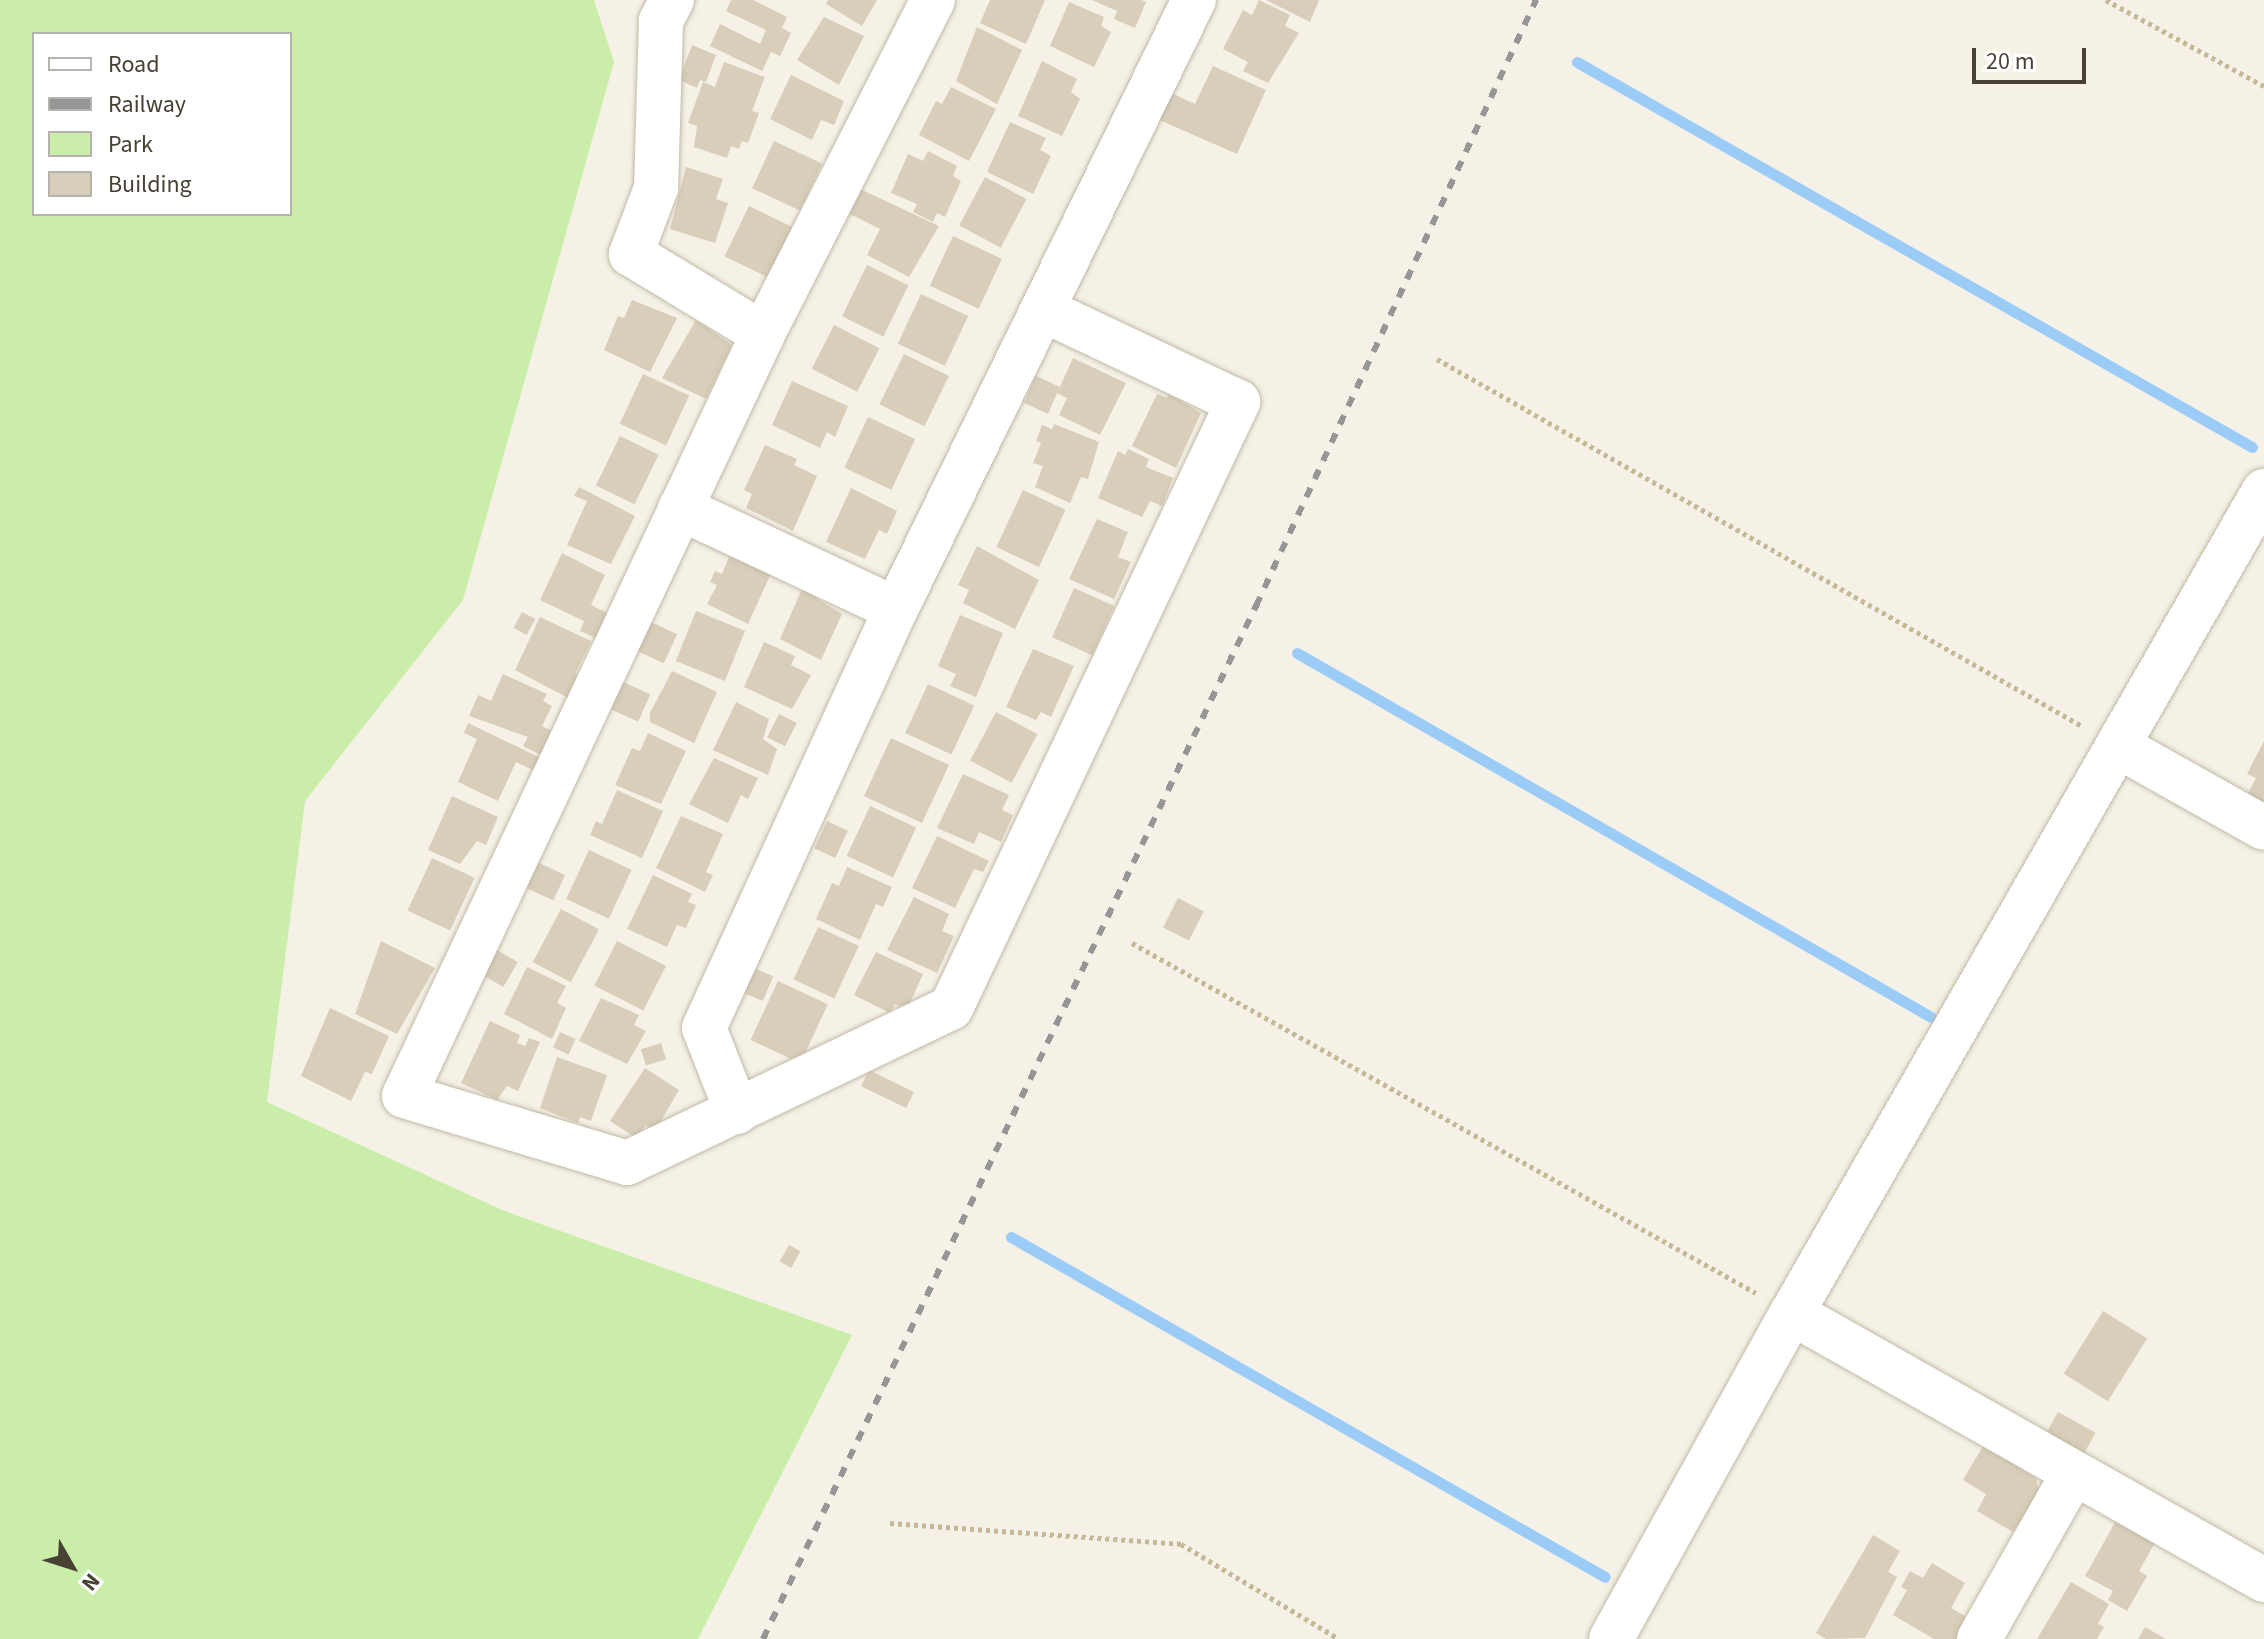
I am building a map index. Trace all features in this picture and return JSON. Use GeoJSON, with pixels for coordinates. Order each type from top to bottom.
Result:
{"type":"FeatureCollection","features":[{"type":"Feature","properties":{"kind":"street"},"geometry":{"type":"LineString","coordinates":[[672,0],[661,21],[656,188],[631,254],[763,334]]}},
{"type":"Feature","properties":{"kind":"street"},"geometry":{"type":"LineString","coordinates":[[933,0],[763,334],[404,1096],[627,1163],[951,1008],[1238,402],[1043,310]]}},
{"type":"Feature","properties":{"kind":"street"},"geometry":{"type":"LineString","coordinates":[[737,1112],[704,1028],[896,609],[1194,0]]}},
{"type":"Feature","properties":{"kind":"street"},"geometry":{"type":"LineString","coordinates":[[1611,1639],[1792,1313],[2264,491]]}},
{"type":"Feature","properties":{"kind":"street"},"geometry":{"type":"LineString","coordinates":[[680,508],[896,609]]}},
{"type":"Feature","properties":{"kind":"street"},"geometry":{"type":"LineString","coordinates":[[2118,746],[2264,828]]}},
{"type":"Feature","properties":{"kind":"street"},"geometry":{"type":"LineString","coordinates":[[1792,1313],[2264,1580]]}},
{"type":"Feature","properties":{"kind":"street"},"geometry":{"type":"LineString","coordinates":[[1979,1639],[2073,1474]]}},
{"type":"Feature","properties":{"kind":"path"},"geometry":{"type":"LineString","coordinates":[[2106,0],[2264,86]]}},
{"type":"Feature","properties":{"kind":"path"},"geometry":{"type":"LineString","coordinates":[[1437,359],[2118,746]]}},
{"type":"Feature","properties":{"kind":"path"},"geometry":{"type":"LineString","coordinates":[[1132,943],[1792,1313]]}},
{"type":"Feature","properties":{"kind":"path"},"geometry":{"type":"LineString","coordinates":[[890,1523],[1181,1544],[1339,1639]]}},
{"type":"Feature","properties":{"kind":"green space"},"geometry":{"type":"Polygon","coordinates":[[[0,0],[594,0],[614,62],[463,600],[305,801],[267,1102],[502,1210],[852,1335],[698,1639],[0,1639],[0,0]]]}},
{"type":"Feature","properties":{"kind":"building"},"geometry":{"type":"Polygon","coordinates":[[[731,0],[753,0],[787,17],[782,28],[791,33],[780,56],[771,52],[762,71],[710,46],[720,24],[760,44],[766,30],[726,11],[731,0]]]}},
{"type":"Feature","properties":{"kind":"building"},"geometry":{"type":"Polygon","coordinates":[[[828,0],[877,0],[862,26],[826,4],[828,0]]]}},
{"type":"Feature","properties":{"kind":"building"},"geometry":{"type":"Polygon","coordinates":[[[990,0],[1045,0],[1026,44],[980,23],[990,0]]]}},
{"type":"Feature","properties":{"kind":"building"},"geometry":{"type":"Polygon","coordinates":[[[1092,0],[1146,2],[1135,28],[1114,19],[1117,11],[1092,0]]]}},
{"type":"Feature","properties":{"kind":"building"},"geometry":{"type":"Polygon","coordinates":[[[1259,0],[1290,15],[1285,26],[1299,33],[1268,83],[1243,71],[1248,62],[1223,49],[1243,10],[1252,15],[1259,0]]]}},
{"type":"Feature","properties":{"kind":"building"},"geometry":{"type":"Polygon","coordinates":[[[1266,0],[1319,0],[1310,22],[1266,0]]]}},
{"type":"Feature","properties":{"kind":"building"},"geometry":{"type":"Polygon","coordinates":[[[1069,2],[1104,17],[1101,26],[1111,32],[1094,67],[1050,46],[1069,2]]]}},
{"type":"Feature","properties":{"kind":"building"},"geometry":{"type":"Polygon","coordinates":[[[824,17],[864,36],[839,85],[797,60],[824,17]]]}},
{"type":"Feature","properties":{"kind":"building"},"geometry":{"type":"Polygon","coordinates":[[[977,27],[1022,50],[997,104],[956,81],[977,27]]]}},
{"type":"Feature","properties":{"kind":"building"},"geometry":{"type":"Polygon","coordinates":[[[692,45],[716,55],[706,82],[700,80],[697,88],[679,80],[692,45]]]}},
{"type":"Feature","properties":{"kind":"building"},"geometry":{"type":"Polygon","coordinates":[[[1042,61],[1077,79],[1071,92],[1080,99],[1062,136],[1018,116],[1042,61]]]}},
{"type":"Feature","properties":{"kind":"building"},"geometry":{"type":"Polygon","coordinates":[[[724,62],[765,77],[752,111],[759,113],[748,143],[742,141],[739,149],[731,146],[727,158],[694,147],[697,126],[688,123],[703,82],[715,87],[724,62]]]}},
{"type":"Feature","properties":{"kind":"building"},"geometry":{"type":"Polygon","coordinates":[[[1213,66],[1266,90],[1237,154],[1157,119],[1169,92],[1195,104],[1213,66]]]}},
{"type":"Feature","properties":{"kind":"building"},"geometry":{"type":"Polygon","coordinates":[[[791,75],[844,101],[834,125],[821,120],[812,140],[770,119],[791,75]]]}},
{"type":"Feature","properties":{"kind":"building"},"geometry":{"type":"Polygon","coordinates":[[[951,87],[996,109],[969,161],[919,135],[936,101],[942,104],[951,87]]]}},
{"type":"Feature","properties":{"kind":"building"},"geometry":{"type":"Polygon","coordinates":[[[1010,122],[1046,138],[1040,150],[1051,156],[1033,194],[987,172],[1010,122]]]}},
{"type":"Feature","properties":{"kind":"building"},"geometry":{"type":"Polygon","coordinates":[[[774,141],[822,163],[800,211],[752,188],[774,141]]]}},
{"type":"Feature","properties":{"kind":"building"},"geometry":{"type":"Polygon","coordinates":[[[928,151],[957,166],[953,176],[961,181],[945,217],[937,213],[933,222],[913,212],[917,204],[891,193],[908,154],[923,161],[928,151]]]}},
{"type":"Feature","properties":{"kind":"building"},"geometry":{"type":"Polygon","coordinates":[[[686,167],[723,179],[716,199],[728,203],[715,243],[670,229],[686,167]]]}},
{"type":"Feature","properties":{"kind":"building"},"geometry":{"type":"Polygon","coordinates":[[[985,177],[1026,199],[1001,248],[959,226],[985,177]]]}},
{"type":"Feature","properties":{"kind":"building"},"geometry":{"type":"Polygon","coordinates":[[[860,189],[939,226],[909,277],[867,255],[880,229],[848,213],[860,189]]]}},
{"type":"Feature","properties":{"kind":"building"},"geometry":{"type":"Polygon","coordinates":[[[749,206],[792,227],[768,277],[724,256],[749,206]]]}},
{"type":"Feature","properties":{"kind":"building"},"geometry":{"type":"Polygon","coordinates":[[[953,236],[1002,259],[979,309],[930,286],[953,236]]]}},
{"type":"Feature","properties":{"kind":"building"},"geometry":{"type":"Polygon","coordinates":[[[867,265],[908,285],[883,336],[842,316],[867,265]]]}},
{"type":"Feature","properties":{"kind":"building"},"geometry":{"type":"Polygon","coordinates":[[[921,294],[968,316],[945,366],[898,344],[921,294]]]}},
{"type":"Feature","properties":{"kind":"building"},"geometry":{"type":"Polygon","coordinates":[[[632,300],[677,318],[650,372],[604,350],[618,316],[624,318],[632,300]]]}},
{"type":"Feature","properties":{"kind":"building"},"geometry":{"type":"Polygon","coordinates":[[[696,320],[732,345],[706,399],[662,378],[696,320]]]}},
{"type":"Feature","properties":{"kind":"building"},"geometry":{"type":"Polygon","coordinates":[[[834,325],[879,348],[857,392],[812,369],[834,325]]]}},
{"type":"Feature","properties":{"kind":"building"},"geometry":{"type":"Polygon","coordinates":[[[904,354],[949,376],[924,426],[879,404],[904,354]]]}},
{"type":"Feature","properties":{"kind":"building"},"geometry":{"type":"Polygon","coordinates":[[[1073,358],[1126,383],[1100,435],[1059,415],[1067,398],[1057,393],[1048,414],[1024,403],[1036,376],[1060,387],[1073,358]]]}},
{"type":"Feature","properties":{"kind":"building"},"geometry":{"type":"Polygon","coordinates":[[[643,374],[689,396],[666,445],[620,424],[643,374]]]}},
{"type":"Feature","properties":{"kind":"building"},"geometry":{"type":"Polygon","coordinates":[[[792,381],[848,406],[835,437],[827,432],[820,448],[772,425],[792,381]]]}},
{"type":"Feature","properties":{"kind":"building"},"geometry":{"type":"Polygon","coordinates":[[[1157,394],[1167,398],[1169,394],[1201,413],[1176,468],[1132,446],[1157,394]]]}},
{"type":"Feature","properties":{"kind":"building"},"geometry":{"type":"Polygon","coordinates":[[[868,417],[915,439],[891,490],[844,468],[868,417]]]}},
{"type":"Feature","properties":{"kind":"building"},"geometry":{"type":"Polygon","coordinates":[[[1054,424],[1099,442],[1088,479],[1081,477],[1070,503],[1035,487],[1043,466],[1033,463],[1041,443],[1036,441],[1042,425],[1052,429],[1054,424]]]}},
{"type":"Feature","properties":{"kind":"building"},"geometry":{"type":"Polygon","coordinates":[[[620,436],[659,455],[635,504],[596,485],[620,436]]]}},
{"type":"Feature","properties":{"kind":"building"},"geometry":{"type":"Polygon","coordinates":[[[765,445],[797,459],[794,465],[817,476],[793,531],[746,508],[752,494],[744,490],[765,445]]]}},
{"type":"Feature","properties":{"kind":"building"},"geometry":{"type":"Polygon","coordinates":[[[1128,449],[1149,459],[1146,467],[1173,478],[1162,506],[1150,501],[1142,517],[1098,498],[1118,451],[1125,455],[1128,449]]]}},
{"type":"Feature","properties":{"kind":"building"},"geometry":{"type":"Polygon","coordinates":[[[579,487],[635,516],[611,564],[567,545],[587,501],[574,496],[579,487]]]}},
{"type":"Feature","properties":{"kind":"building"},"geometry":{"type":"Polygon","coordinates":[[[851,488],[897,511],[887,534],[879,530],[865,559],[826,542],[851,488]]]}},
{"type":"Feature","properties":{"kind":"building"},"geometry":{"type":"Polygon","coordinates":[[[1023,490],[1066,510],[1039,567],[996,547],[1023,490]]]}},
{"type":"Feature","properties":{"kind":"building"},"geometry":{"type":"Polygon","coordinates":[[[1097,519],[1128,532],[1118,557],[1131,562],[1114,599],[1069,579],[1097,519]]]}},
{"type":"Feature","properties":{"kind":"building"},"geometry":{"type":"Polygon","coordinates":[[[977,546],[1039,580],[1015,629],[963,603],[969,590],[958,585],[977,546]]]}},
{"type":"Feature","properties":{"kind":"building"},"geometry":{"type":"Polygon","coordinates":[[[732,550],[773,569],[748,624],[707,604],[717,585],[710,582],[715,571],[722,574],[732,550]]]}},
{"type":"Feature","properties":{"kind":"building"},"geometry":{"type":"Polygon","coordinates":[[[562,553],[605,575],[591,605],[612,615],[600,640],[580,631],[584,621],[540,600],[562,553]]]}},
{"type":"Feature","properties":{"kind":"building"},"geometry":{"type":"Polygon","coordinates":[[[1074,588],[1114,606],[1092,655],[1052,637],[1074,588]]]}},
{"type":"Feature","properties":{"kind":"building"},"geometry":{"type":"Polygon","coordinates":[[[802,589],[842,614],[821,660],[780,639],[802,589]]]}},
{"type":"Feature","properties":{"kind":"building"},"geometry":{"type":"Polygon","coordinates":[[[696,611],[745,631],[725,681],[676,661],[696,611]]]}},
{"type":"Feature","properties":{"kind":"building"},"geometry":{"type":"Polygon","coordinates":[[[522,612],[535,619],[527,635],[514,628],[522,612]]]}},
{"type":"Feature","properties":{"kind":"building"},"geometry":{"type":"Polygon","coordinates":[[[960,615],[1003,633],[976,697],[950,686],[956,674],[938,666],[960,615]]]}},
{"type":"Feature","properties":{"kind":"building"},"geometry":{"type":"Polygon","coordinates":[[[540,617],[591,641],[575,674],[581,677],[572,700],[515,670],[540,617]]]}},
{"type":"Feature","properties":{"kind":"building"},"geometry":{"type":"Polygon","coordinates":[[[651,622],[677,634],[664,663],[637,651],[651,622]]]}},
{"type":"Feature","properties":{"kind":"building"},"geometry":{"type":"Polygon","coordinates":[[[764,642],[795,656],[791,665],[811,675],[792,709],[744,687],[764,642]]]}},
{"type":"Feature","properties":{"kind":"building"},"geometry":{"type":"Polygon","coordinates":[[[1033,649],[1074,666],[1051,717],[1041,712],[1036,720],[1006,707],[1033,649]]]}},
{"type":"Feature","properties":{"kind":"building"},"geometry":{"type":"Polygon","coordinates":[[[672,671],[717,692],[694,743],[650,722],[650,713],[672,671]]]}},
{"type":"Feature","properties":{"kind":"building"},"geometry":{"type":"Polygon","coordinates":[[[503,674],[547,694],[543,701],[552,706],[542,726],[556,733],[545,757],[523,746],[528,737],[469,716],[478,695],[491,701],[503,674]]]}},
{"type":"Feature","properties":{"kind":"building"},"geometry":{"type":"Polygon","coordinates":[[[623,682],[650,694],[638,722],[611,709],[623,682]]]}},
{"type":"Feature","properties":{"kind":"building"},"geometry":{"type":"Polygon","coordinates":[[[928,684],[974,706],[951,754],[905,733],[928,684]]]}},
{"type":"Feature","properties":{"kind":"building"},"geometry":{"type":"Polygon","coordinates":[[[736,702],[769,719],[763,739],[777,749],[768,775],[713,750],[736,702]]]}},
{"type":"Feature","properties":{"kind":"building"},"geometry":{"type":"Polygon","coordinates":[[[996,712],[1037,734],[1012,783],[970,761],[996,712]]]}},
{"type":"Feature","properties":{"kind":"building"},"geometry":{"type":"Polygon","coordinates":[[[779,714],[797,723],[785,746],[767,737],[779,714]]]}},
{"type":"Feature","properties":{"kind":"building"},"geometry":{"type":"Polygon","coordinates":[[[468,723],[543,759],[537,772],[516,762],[498,801],[458,782],[477,739],[464,733],[468,723]]]}},
{"type":"Feature","properties":{"kind":"building"},"geometry":{"type":"Polygon","coordinates":[[[648,733],[686,751],[661,804],[615,785],[632,748],[640,751],[648,733]]]}},
{"type":"Feature","properties":{"kind":"building"},"geometry":{"type":"Polygon","coordinates":[[[891,738],[949,765],[922,823],[864,796],[891,738]]]}},
{"type":"Feature","properties":{"kind":"building"},"geometry":{"type":"Polygon","coordinates":[[[2264,741],[2264,806],[2246,797],[2256,778],[2247,774],[2264,741]]]}},
{"type":"Feature","properties":{"kind":"building"},"geometry":{"type":"Polygon","coordinates":[[[714,758],[758,778],[748,799],[741,795],[728,823],[689,804],[714,758]]]}},
{"type":"Feature","properties":{"kind":"building"},"geometry":{"type":"Polygon","coordinates":[[[963,774],[1009,795],[1002,810],[1013,815],[1001,842],[979,832],[974,844],[937,828],[963,774]]]}},
{"type":"Feature","properties":{"kind":"building"},"geometry":{"type":"Polygon","coordinates":[[[617,790],[663,811],[642,858],[590,835],[596,821],[602,824],[617,790]]]}},
{"type":"Feature","properties":{"kind":"building"},"geometry":{"type":"Polygon","coordinates":[[[452,796],[498,817],[486,845],[477,841],[460,864],[428,850],[452,796]]]}},
{"type":"Feature","properties":{"kind":"building"},"geometry":{"type":"Polygon","coordinates":[[[870,806],[916,828],[893,877],[847,856],[870,806]]]}},
{"type":"Feature","properties":{"kind":"building"},"geometry":{"type":"Polygon","coordinates":[[[681,816],[723,834],[706,872],[713,875],[705,892],[656,868],[681,816]]]}},
{"type":"Feature","properties":{"kind":"building"},"geometry":{"type":"Polygon","coordinates":[[[827,821],[848,831],[835,858],[814,848],[827,821]]]}},
{"type":"Feature","properties":{"kind":"building"},"geometry":{"type":"Polygon","coordinates":[[[937,836],[989,861],[983,872],[974,869],[955,908],[912,888],[937,836]]]}},
{"type":"Feature","properties":{"kind":"building"},"geometry":{"type":"Polygon","coordinates":[[[589,850],[632,870],[609,919],[566,899],[589,850]]]}},
{"type":"Feature","properties":{"kind":"building"},"geometry":{"type":"Polygon","coordinates":[[[432,858],[475,878],[450,930],[407,911],[432,858]]]}},
{"type":"Feature","properties":{"kind":"building"},"geometry":{"type":"Polygon","coordinates":[[[537,862],[565,875],[553,900],[525,887],[537,862]]]}},
{"type":"Feature","properties":{"kind":"building"},"geometry":{"type":"Polygon","coordinates":[[[847,867],[892,887],[883,907],[876,904],[860,940],[816,919],[832,883],[839,886],[847,867]]]}},
{"type":"Feature","properties":{"kind":"building"},"geometry":{"type":"Polygon","coordinates":[[[653,875],[692,894],[688,902],[696,905],[686,928],[677,925],[667,947],[627,929],[653,875]]]}},
{"type":"Feature","properties":{"kind":"building"},"geometry":{"type":"Polygon","coordinates":[[[914,897],[949,914],[942,931],[954,936],[937,973],[887,950],[914,897]]]}},
{"type":"Feature","properties":{"kind":"building"},"geometry":{"type":"Polygon","coordinates":[[[1178,898],[1204,911],[1189,941],[1163,927],[1178,898]]]}},
{"type":"Feature","properties":{"kind":"building"},"geometry":{"type":"Polygon","coordinates":[[[561,909],[599,929],[571,982],[533,962],[561,909]]]}},
{"type":"Feature","properties":{"kind":"building"},"geometry":{"type":"Polygon","coordinates":[[[818,927],[859,946],[834,999],[793,980],[818,927]]]}},
{"type":"Feature","properties":{"kind":"building"},"geometry":{"type":"Polygon","coordinates":[[[381,941],[435,968],[397,1034],[355,1014],[381,941]]]}},
{"type":"Feature","properties":{"kind":"building"},"geometry":{"type":"Polygon","coordinates":[[[617,941],[666,966],[643,1011],[594,986],[617,941]]]}},
{"type":"Feature","properties":{"kind":"building"},"geometry":{"type":"Polygon","coordinates":[[[497,950],[518,962],[503,987],[483,975],[497,950]]]}},
{"type":"Feature","properties":{"kind":"building"},"geometry":{"type":"Polygon","coordinates":[[[876,952],[923,974],[907,1010],[895,1004],[890,1013],[854,995],[876,952]]]}},
{"type":"Feature","properties":{"kind":"building"},"geometry":{"type":"Polygon","coordinates":[[[527,967],[566,986],[557,1003],[566,1008],[552,1039],[504,1014],[527,967]]]}},
{"type":"Feature","properties":{"kind":"building"},"geometry":{"type":"Polygon","coordinates":[[[754,968],[773,976],[763,1001],[743,993],[754,968]]]}},
{"type":"Feature","properties":{"kind":"building"},"geometry":{"type":"Polygon","coordinates":[[[778,981],[828,1004],[800,1063],[751,1040],[778,981]]]}},
{"type":"Feature","properties":{"kind":"building"},"geometry":{"type":"Polygon","coordinates":[[[601,998],[639,1015],[634,1025],[646,1031],[627,1064],[579,1041],[601,998]]]}},
{"type":"Feature","properties":{"kind":"building"},"geometry":{"type":"Polygon","coordinates":[[[330,1008],[389,1036],[372,1074],[365,1072],[351,1101],[301,1076],[330,1008]]]}},
{"type":"Feature","properties":{"kind":"building"},"geometry":{"type":"Polygon","coordinates":[[[490,1021],[520,1035],[517,1043],[525,1046],[529,1038],[540,1042],[518,1091],[507,1086],[497,1100],[461,1083],[490,1021]]]}},
{"type":"Feature","properties":{"kind":"building"},"geometry":{"type":"Polygon","coordinates":[[[560,1032],[576,1039],[569,1054],[553,1048],[560,1032]]]}},
{"type":"Feature","properties":{"kind":"building"},"geometry":{"type":"Polygon","coordinates":[[[661,1043],[666,1059],[646,1065],[641,1049],[661,1043]]]}},
{"type":"Feature","properties":{"kind":"building"},"geometry":{"type":"Polygon","coordinates":[[[557,1057],[607,1075],[591,1121],[580,1117],[578,1123],[540,1108],[557,1057]]]}},
{"type":"Feature","properties":{"kind":"building"},"geometry":{"type":"Polygon","coordinates":[[[645,1068],[679,1090],[655,1131],[646,1125],[636,1138],[610,1121],[645,1068]]]}},
{"type":"Feature","properties":{"kind":"building"},"geometry":{"type":"Polygon","coordinates":[[[869,1070],[914,1092],[906,1108],[861,1086],[869,1070]]]}},
{"type":"Feature","properties":{"kind":"building"},"geometry":{"type":"Polygon","coordinates":[[[789,1245],[800,1251],[791,1268],[780,1262],[789,1245]]]}},
{"type":"Feature","properties":{"kind":"building"},"geometry":{"type":"Polygon","coordinates":[[[2103,1311],[2147,1339],[2108,1401],[2064,1374],[2103,1311]]]}},
{"type":"Feature","properties":{"kind":"building"},"geometry":{"type":"Polygon","coordinates":[[[2058,1412],[2096,1433],[2083,1455],[2046,1434],[2058,1412]]]}},
{"type":"Feature","properties":{"kind":"building"},"geometry":{"type":"Polygon","coordinates":[[[1986,1441],[2026,1464],[2023,1470],[2036,1478],[2040,1497],[2013,1532],[1977,1511],[1986,1494],[1963,1480],[1986,1441]]]}},
{"type":"Feature","properties":{"kind":"building"},"geometry":{"type":"Polygon","coordinates":[[[2117,1519],[2156,1541],[2139,1571],[2147,1576],[2127,1611],[2108,1600],[2113,1591],[2085,1576],[2117,1519]]]}},
{"type":"Feature","properties":{"kind":"building"},"geometry":{"type":"Polygon","coordinates":[[[1873,1535],[1900,1551],[1888,1572],[1897,1577],[1865,1638],[1826,1639],[1816,1633],[1873,1535]]]}},
{"type":"Feature","properties":{"kind":"building"},"geometry":{"type":"Polygon","coordinates":[[[1932,1563],[1965,1583],[1951,1608],[1968,1618],[1956,1639],[1934,1639],[1893,1615],[1907,1590],[1901,1587],[1910,1571],[1923,1578],[1932,1563]]]}},
{"type":"Feature","properties":{"kind":"building"},"geometry":{"type":"Polygon","coordinates":[[[2071,1582],[2109,1604],[2098,1624],[2104,1627],[2097,1639],[2037,1639],[2071,1582]]]}},
{"type":"Feature","properties":{"kind":"building"},"geometry":{"type":"Polygon","coordinates":[[[2145,1627],[2166,1639],[2138,1639],[2145,1627]]]}},
{"type":"Feature","properties":{"kind":"waterway"},"geometry":{"type":"LineString","coordinates":[[1577,62],[2252,447]]}},
{"type":"Feature","properties":{"kind":"waterway"},"geometry":{"type":"LineString","coordinates":[[1297,653],[1931,1017]]}},
{"type":"Feature","properties":{"kind":"waterway"},"geometry":{"type":"LineString","coordinates":[[1011,1237],[1605,1577]]}},
{"type":"Feature","properties":{"kind":"railway"},"geometry":{"type":"LineString","coordinates":[[763,1639],[1256,606],[1536,0]]}}]}
